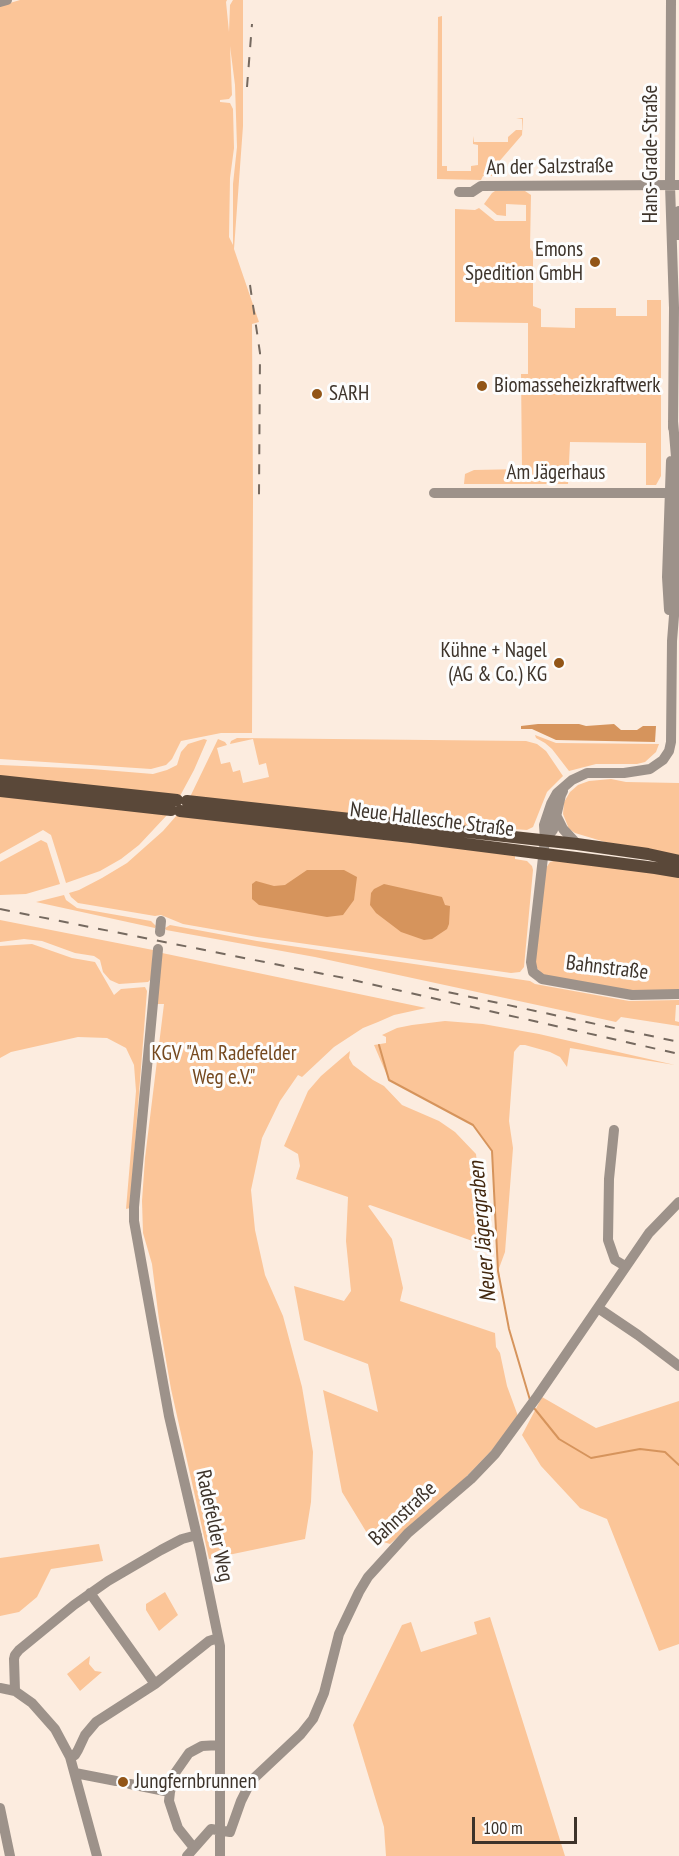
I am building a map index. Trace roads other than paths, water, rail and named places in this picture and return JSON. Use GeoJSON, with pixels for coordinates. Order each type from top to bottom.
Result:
{"type":"FeatureCollection","features":[{"type":"Feature","properties":{"kind":"main road","name":"Neue Hallesche Straße"},"geometry":{"type":"LineString","coordinates":[[0,781],[679,872]]}},
{"type":"Feature","properties":{"kind":"main road","name":"Neue Hallesche Straße"},"geometry":{"type":"LineString","coordinates":[[0,791],[179,805],[545,840],[648,854],[679,861]]}},
{"type":"Feature","properties":{"kind":"street"},"geometry":{"type":"LineString","coordinates":[[0,2],[7,0]]}},
{"type":"Feature","properties":{"kind":"street","name":"Hans-Grade-Straße"},"geometry":{"type":"LineString","coordinates":[[569,782],[587,773],[641,771],[657,765],[666,758],[671,742],[674,578],[675,89],[671,0]]}},
{"type":"Feature","properties":{"kind":"street","name":"An der Salzstraße"},"geometry":{"type":"LineString","coordinates":[[459,192],[472,192],[481,186],[674,185]]}},
{"type":"Feature","properties":{"kind":"street","name":"Hans-Grade-Straße"},"geometry":{"type":"LineString","coordinates":[[674,308],[679,211]]}},
{"type":"Feature","properties":{"kind":"street","name":"Am Jägerhaus"},"geometry":{"type":"LineString","coordinates":[[434,493],[674,493]]}},
{"type":"Feature","properties":{"kind":"street"},"geometry":{"type":"LineString","coordinates":[[545,840],[553,830],[561,795],[569,782]]}},
{"type":"Feature","properties":{"kind":"street"},"geometry":{"type":"LineString","coordinates":[[543,853],[544,825],[551,804],[557,793],[569,782]]}},
{"type":"Feature","properties":{"kind":"street"},"geometry":{"type":"LineString","coordinates":[[556,815],[563,829],[577,844]]}},
{"type":"Feature","properties":{"kind":"street","name":"Bahnstraße"},"geometry":{"type":"LineString","coordinates":[[543,853],[531,962],[533,972],[542,979],[632,995],[679,994]]}},
{"type":"Feature","properties":{"kind":"street","name":"Radefelder Weg"},"geometry":{"type":"LineString","coordinates":[[158,949],[134,1221],[165,1394],[220,1646],[220,1856]]}},
{"type":"Feature","properties":{"kind":"street"},"geometry":{"type":"LineString","coordinates":[[614,1130],[609,1179],[609,1239],[615,1260],[625,1266]]}},
{"type":"Feature","properties":{"kind":"street","name":"Bahnstraße"},"geometry":{"type":"LineString","coordinates":[[190,1852],[211,1829],[230,1832],[251,1782],[301,1734],[313,1719],[324,1693],[339,1634],[368,1577],[408,1533],[485,1465],[529,1408],[649,1233],[679,1202]]}},
{"type":"Feature","properties":{"kind":"street"},"geometry":{"type":"LineString","coordinates":[[598,1308],[679,1366]]}},
{"type":"Feature","properties":{"kind":"street"},"geometry":{"type":"LineString","coordinates":[[15,1691],[15,1654],[90,1593],[161,1550],[182,1539],[197,1535]]}},
{"type":"Feature","properties":{"kind":"street"},"geometry":{"type":"LineString","coordinates":[[90,1593],[155,1684]]}},
{"type":"Feature","properties":{"kind":"street"},"geometry":{"type":"LineString","coordinates":[[70,1757],[75,1755],[85,1735],[96,1722],[155,1684],[209,1641],[218,1638]]}},
{"type":"Feature","properties":{"kind":"street"},"geometry":{"type":"LineString","coordinates":[[0,1688],[15,1691],[32,1703],[49,1721],[70,1757],[97,1856]]}},
{"type":"Feature","properties":{"kind":"street"},"geometry":{"type":"LineString","coordinates":[[190,1852],[178,1828],[169,1801],[170,1792],[178,1767],[189,1753],[202,1746],[220,1745]]}},
{"type":"Feature","properties":{"kind":"street"},"geometry":{"type":"LineString","coordinates":[[75,1773],[116,1781]]}},
{"type":"Feature","properties":{"kind":"street"},"geometry":{"type":"LineString","coordinates":[[130,1784],[170,1792]]}},
{"type":"Feature","properties":{"kind":"street"},"geometry":{"type":"LineString","coordinates":[[0,1808],[10,1856]]}},
{"type":"Feature","properties":{"kind":"waterway","name":"Neuer Jägergraben"},"geometry":{"type":"LineString","coordinates":[[379,1045],[389,1080],[473,1125],[492,1151],[498,1271],[509,1329],[530,1400]]}},
{"type":"Feature","properties":{"kind":"waterway","name":"Neuer Jägergraben"},"geometry":{"type":"LineString","coordinates":[[534,1408],[559,1439],[591,1458],[640,1449],[665,1452],[679,1465]]}},
{"type":"Feature","properties":{"kind":"railway"},"geometry":{"type":"LineString","coordinates":[[247,87],[252,24]]}},
{"type":"Feature","properties":{"kind":"railway"},"geometry":{"type":"LineString","coordinates":[[250,285],[260,353],[259,495]]}},
{"type":"Feature","properties":{"kind":"railway"},"geometry":{"type":"LineString","coordinates":[[0,909],[344,978],[679,1054]]}},
{"type":"Feature","properties":{"kind":"railway"},"geometry":{"type":"LineString","coordinates":[[429,988],[679,1042]]}},
{"type":"Feature","properties":{"kind":"place","name":"Emons Spedition GmbH"},"geometry":{"type":"Point","coordinates":[595,262]}},
{"type":"Feature","properties":{"kind":"place","name":"Biomasseheizkraftwerk"},"geometry":{"type":"Point","coordinates":[482,386]}},
{"type":"Feature","properties":{"kind":"place","name":"SARH"},"geometry":{"type":"Point","coordinates":[317,394]}},
{"type":"Feature","properties":{"kind":"place","name":"Kühne + Nagel (AG & Co.) KG"},"geometry":{"type":"Point","coordinates":[559,663]}},
{"type":"Feature","properties":{"kind":"place","name":"Jungfernbrunnen"},"geometry":{"type":"Point","coordinates":[123,1782]}},
{"type":"Feature","properties":{"kind":"park label","name":"KGV \"Am Radefelder Weg e.V.\""},"geometry":{"type":"Point","coordinates":[224,1066]}}]}
